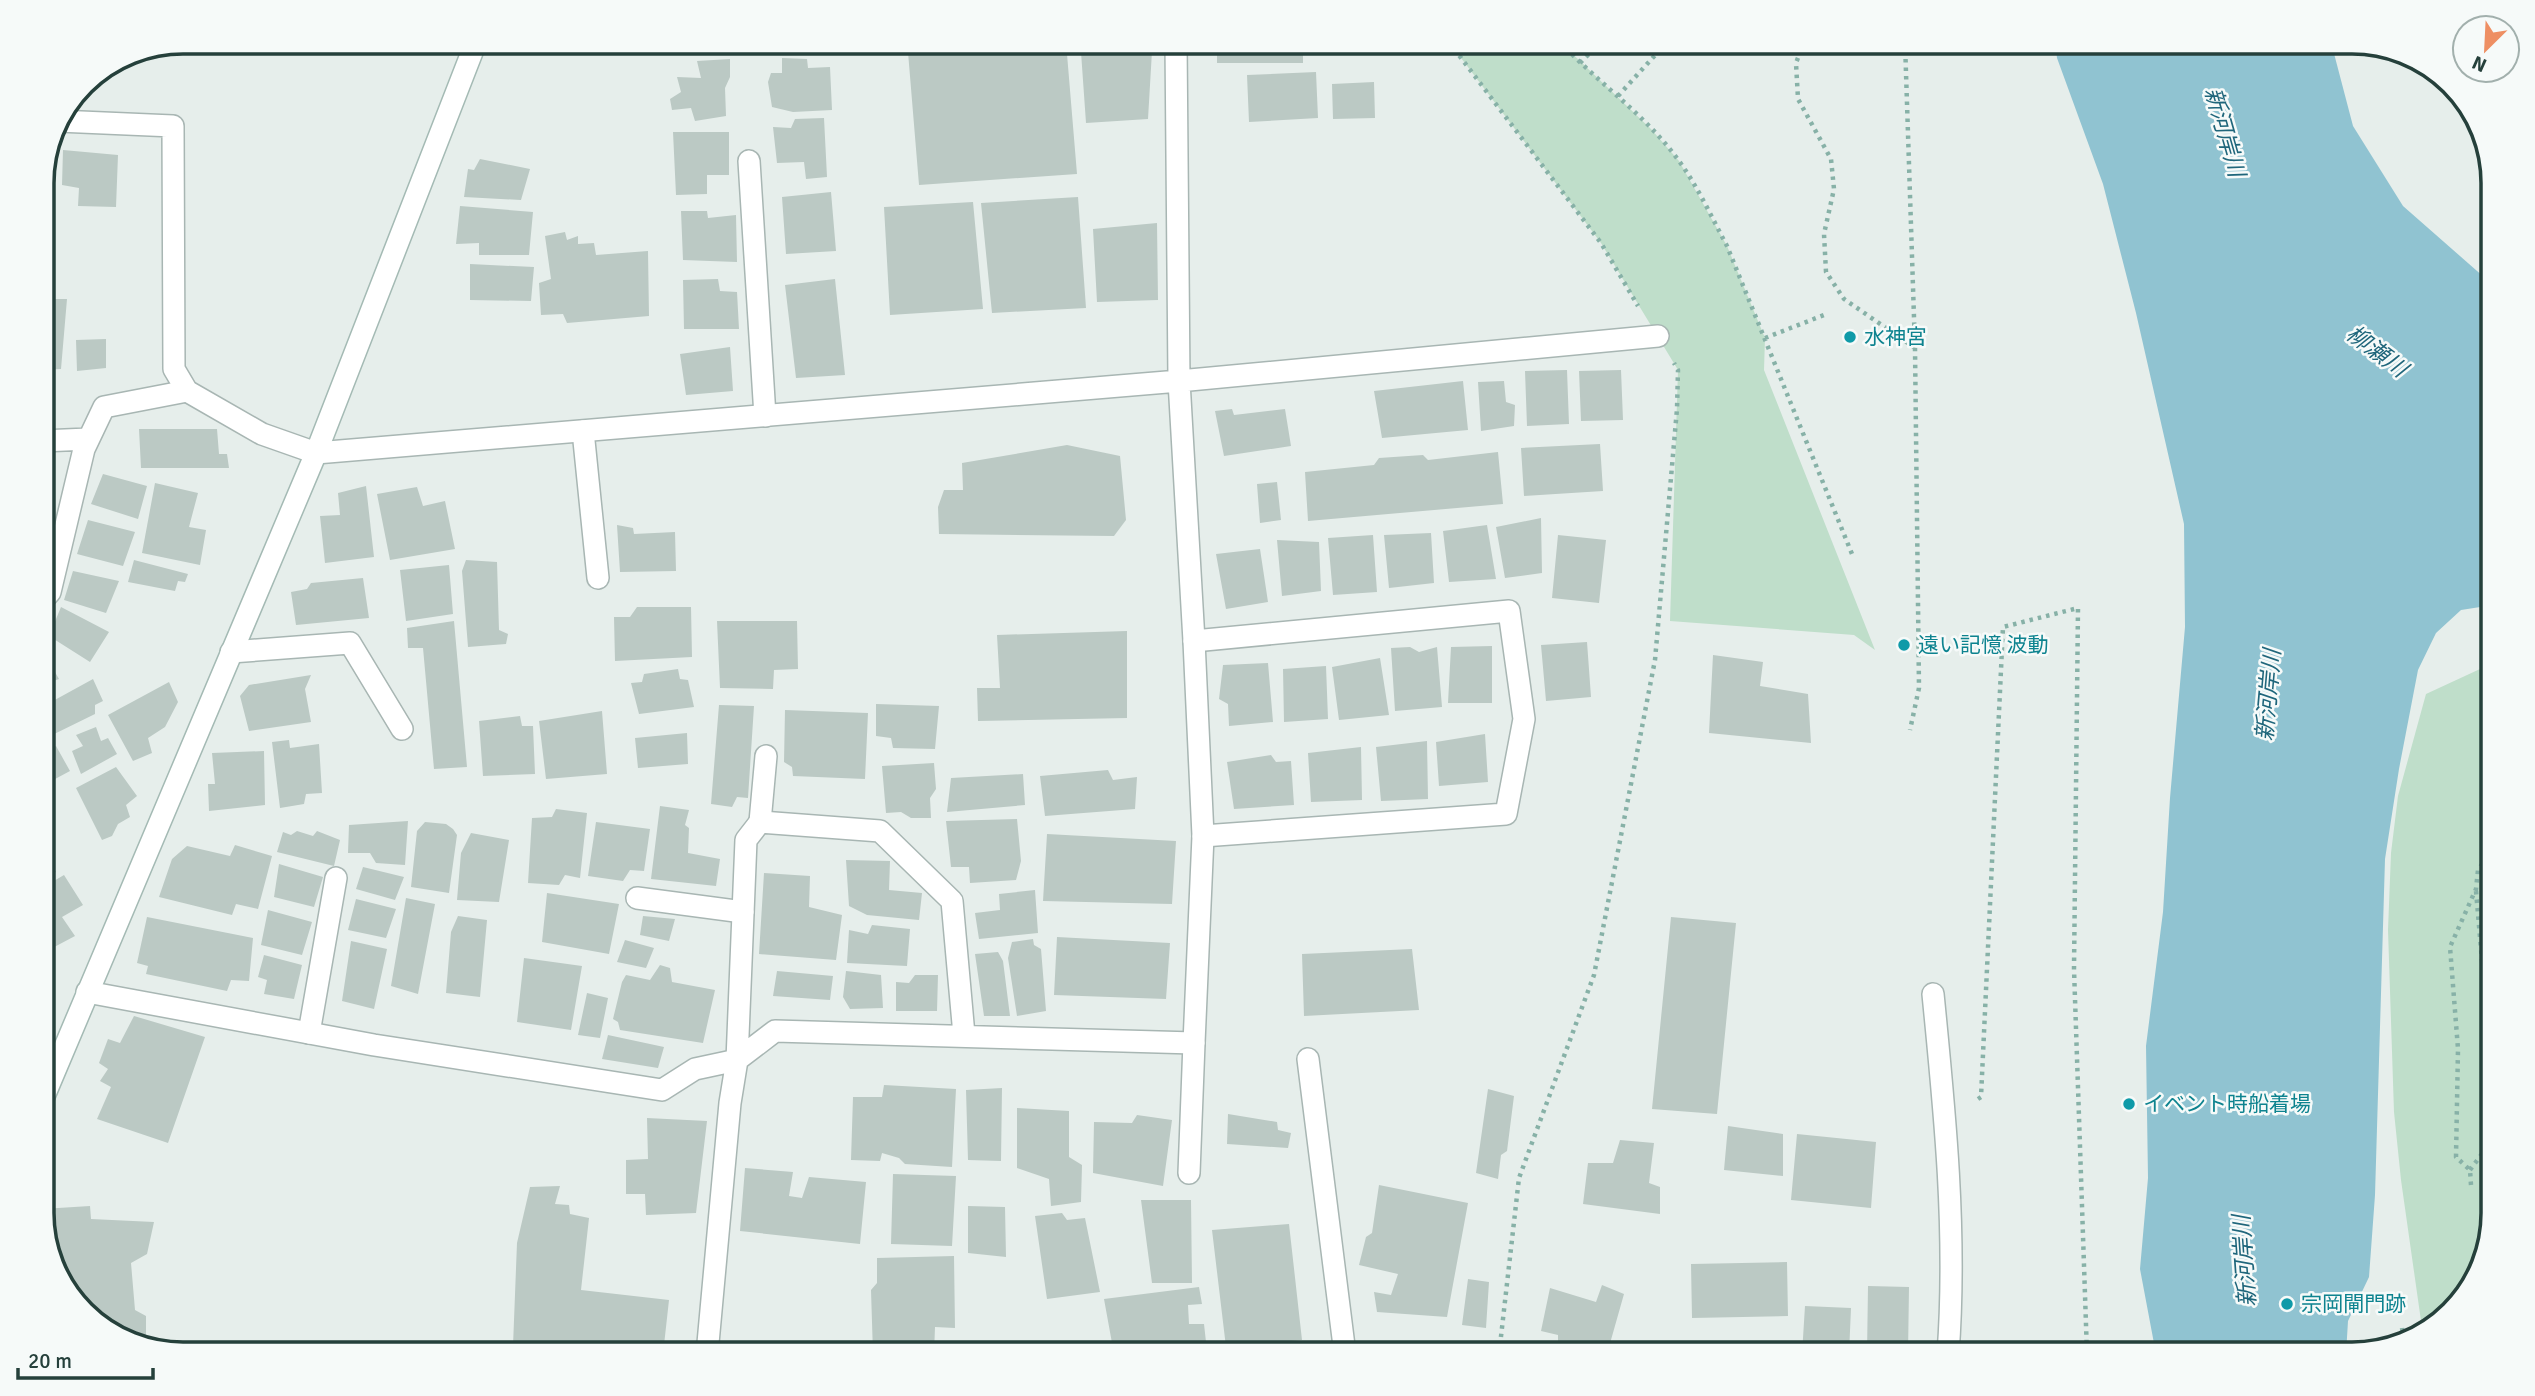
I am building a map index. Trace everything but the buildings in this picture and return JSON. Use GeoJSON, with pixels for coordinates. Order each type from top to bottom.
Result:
{"type":"FeatureCollection","features":[{"type":"Feature","properties":{"kind":"street"},"geometry":{"type":"LineString","coordinates":[[55,1070],[316,453],[471,55]]}},
{"type":"Feature","properties":{"kind":"street"},"geometry":{"type":"LineString","coordinates":[[1176,55],[1179,381],[1203,836],[1189,1173]]}},
{"type":"Feature","properties":{"kind":"street"},"geometry":{"type":"LineString","coordinates":[[70,122],[173,126],[174,369],[187,391],[262,434],[316,453],[1179,381],[1658,336]]}},
{"type":"Feature","properties":{"kind":"street"},"geometry":{"type":"LineString","coordinates":[[749,161],[765,416]]}},
{"type":"Feature","properties":{"kind":"street"},"geometry":{"type":"LineString","coordinates":[[55,572],[88,439],[104,407],[187,391]]}},
{"type":"Feature","properties":{"kind":"street"},"geometry":{"type":"LineString","coordinates":[[583,431],[598,578]]}},
{"type":"Feature","properties":{"kind":"street"},"geometry":{"type":"LineString","coordinates":[[55,440],[88,439]]}},
{"type":"Feature","properties":{"kind":"street"},"geometry":{"type":"LineString","coordinates":[[1194,641],[1509,611],[1524,719],[1506,814],[1203,836]]}},
{"type":"Feature","properties":{"kind":"street"},"geometry":{"type":"LineString","coordinates":[[231,652],[350,643],[402,729]]}},
{"type":"Feature","properties":{"kind":"street"},"geometry":{"type":"LineString","coordinates":[[708,1342],[730,1103],[737,1059],[746,840],[760,822],[766,756]]}},
{"type":"Feature","properties":{"kind":"street"},"geometry":{"type":"LineString","coordinates":[[760,822],[880,831],[952,901],[964,1035]]}},
{"type":"Feature","properties":{"kind":"street"},"geometry":{"type":"LineString","coordinates":[[309,1033],[336,878]]}},
{"type":"Feature","properties":{"kind":"street"},"geometry":{"type":"LineString","coordinates":[[637,898],[743,912]]}},
{"type":"Feature","properties":{"kind":"street"},"geometry":{"type":"LineString","coordinates":[[87,992],[309,1033],[662,1090],[695,1069],[737,1059],[775,1031],[1194,1043]]}},
{"type":"Feature","properties":{"kind":"street"},"geometry":{"type":"LineString","coordinates":[[1933,994],[1950,1175],[1952,1297],[1949,1342]]}},
{"type":"Feature","properties":{"kind":"street"},"geometry":{"type":"LineString","coordinates":[[1308,1059],[1343,1342]]}},
{"type":"Feature","properties":{"kind":"path"},"geometry":{"type":"LineString","coordinates":[[1458,54],[1601,243],[1678,370],[1655,660],[1594,975],[1519,1178],[1500,1342]]}},
{"type":"Feature","properties":{"kind":"path"},"geometry":{"type":"LineString","coordinates":[[1572,54],[1618,96],[1679,161],[1727,246],[1852,554]]}},
{"type":"Feature","properties":{"kind":"path"},"geometry":{"type":"LineString","coordinates":[[1580,63],[1589,54]]}},
{"type":"Feature","properties":{"kind":"path"},"geometry":{"type":"LineString","coordinates":[[1618,96],[1656,54]]}},
{"type":"Feature","properties":{"kind":"path"},"geometry":{"type":"LineString","coordinates":[[1799,54],[1796,63],[1798,99],[1831,159],[1834,189],[1824,234],[1826,272],[1844,299],[1915,348]]}},
{"type":"Feature","properties":{"kind":"path"},"geometry":{"type":"LineString","coordinates":[[1905,54],[1915,348],[1919,688],[1910,730]]}},
{"type":"Feature","properties":{"kind":"path"},"geometry":{"type":"LineString","coordinates":[[1765,338],[1824,315]]}},
{"type":"Feature","properties":{"kind":"path"},"geometry":{"type":"LineString","coordinates":[[1946,1121],[1981,1097],[2003,627],[2078,608],[2074,969],[2087,1342]]}},
{"type":"Feature","properties":{"kind":"path"},"geometry":{"type":"LineString","coordinates":[[2481,866],[2476,889],[2481,945]]}},
{"type":"Feature","properties":{"kind":"path"},"geometry":{"type":"LineString","coordinates":[[2470,1170],[2456,1157],[2459,1049],[2450,947],[2476,889]]}},
{"type":"Feature","properties":{"kind":"path"},"geometry":{"type":"LineString","coordinates":[[2471,1185],[2470,1170],[2481,1155]]}},
{"type":"Feature","properties":{"kind":"green space"},"geometry":{"type":"Polygon","coordinates":[[[1458,54],[1573,54],[1651,129],[1679,161],[1727,246],[1765,338],[1764,370],[1875,650],[1854,635],[1670,621],[1678,370],[1601,243],[1458,54]]]}},
{"type":"Feature","properties":{"kind":"green space"},"geometry":{"type":"Polygon","coordinates":[[[2480,669],[2480,1230],[2471,1262],[2459,1285],[2443,1304],[2421,1321],[2394,1112],[2388,930],[2391,853],[2398,796],[2426,694],[2480,669]]]}},
{"type":"Feature","properties":{"kind":"water"},"geometry":{"type":"Polygon","coordinates":[[[2057,54],[2334,54],[2353,126],[2403,206],[2480,274],[2480,607],[2461,610],[2436,633],[2418,670],[2399,769],[2385,859],[2375,1195],[2369,1277],[2348,1321],[2347,1342],[2154,1342],[2140,1269],[2148,1178],[2146,1046],[2163,912],[2185,627],[2184,524],[2136,313],[2103,184],[2057,54]]]}},
{"type":"Feature","properties":{"kind":"place","name":"水神宮"},"geometry":{"type":"Point","coordinates":[1850,337]}},
{"type":"Feature","properties":{"kind":"place","name":"遠い記憶 波動"},"geometry":{"type":"Point","coordinates":[1904,645]}},
{"type":"Feature","properties":{"kind":"place","name":"イベント時船着場"},"geometry":{"type":"Point","coordinates":[2129,1104]}},
{"type":"Feature","properties":{"kind":"place","name":"宗岡閘門跡"},"geometry":{"type":"Point","coordinates":[2287,1304]}},
{"type":"Feature","properties":{"kind":"water label","name":"新河岸川"},"geometry":{"type":"Point","coordinates":[2225,132]}},
{"type":"Feature","properties":{"kind":"water label","name":"柳瀬川"},"geometry":{"type":"Point","coordinates":[2377,351]}},
{"type":"Feature","properties":{"kind":"water label","name":"新河岸川"},"geometry":{"type":"Point","coordinates":[2268,695]}},
{"type":"Feature","properties":{"kind":"water label","name":"新河岸川"},"geometry":{"type":"Point","coordinates":[2244,1261]}}]}
